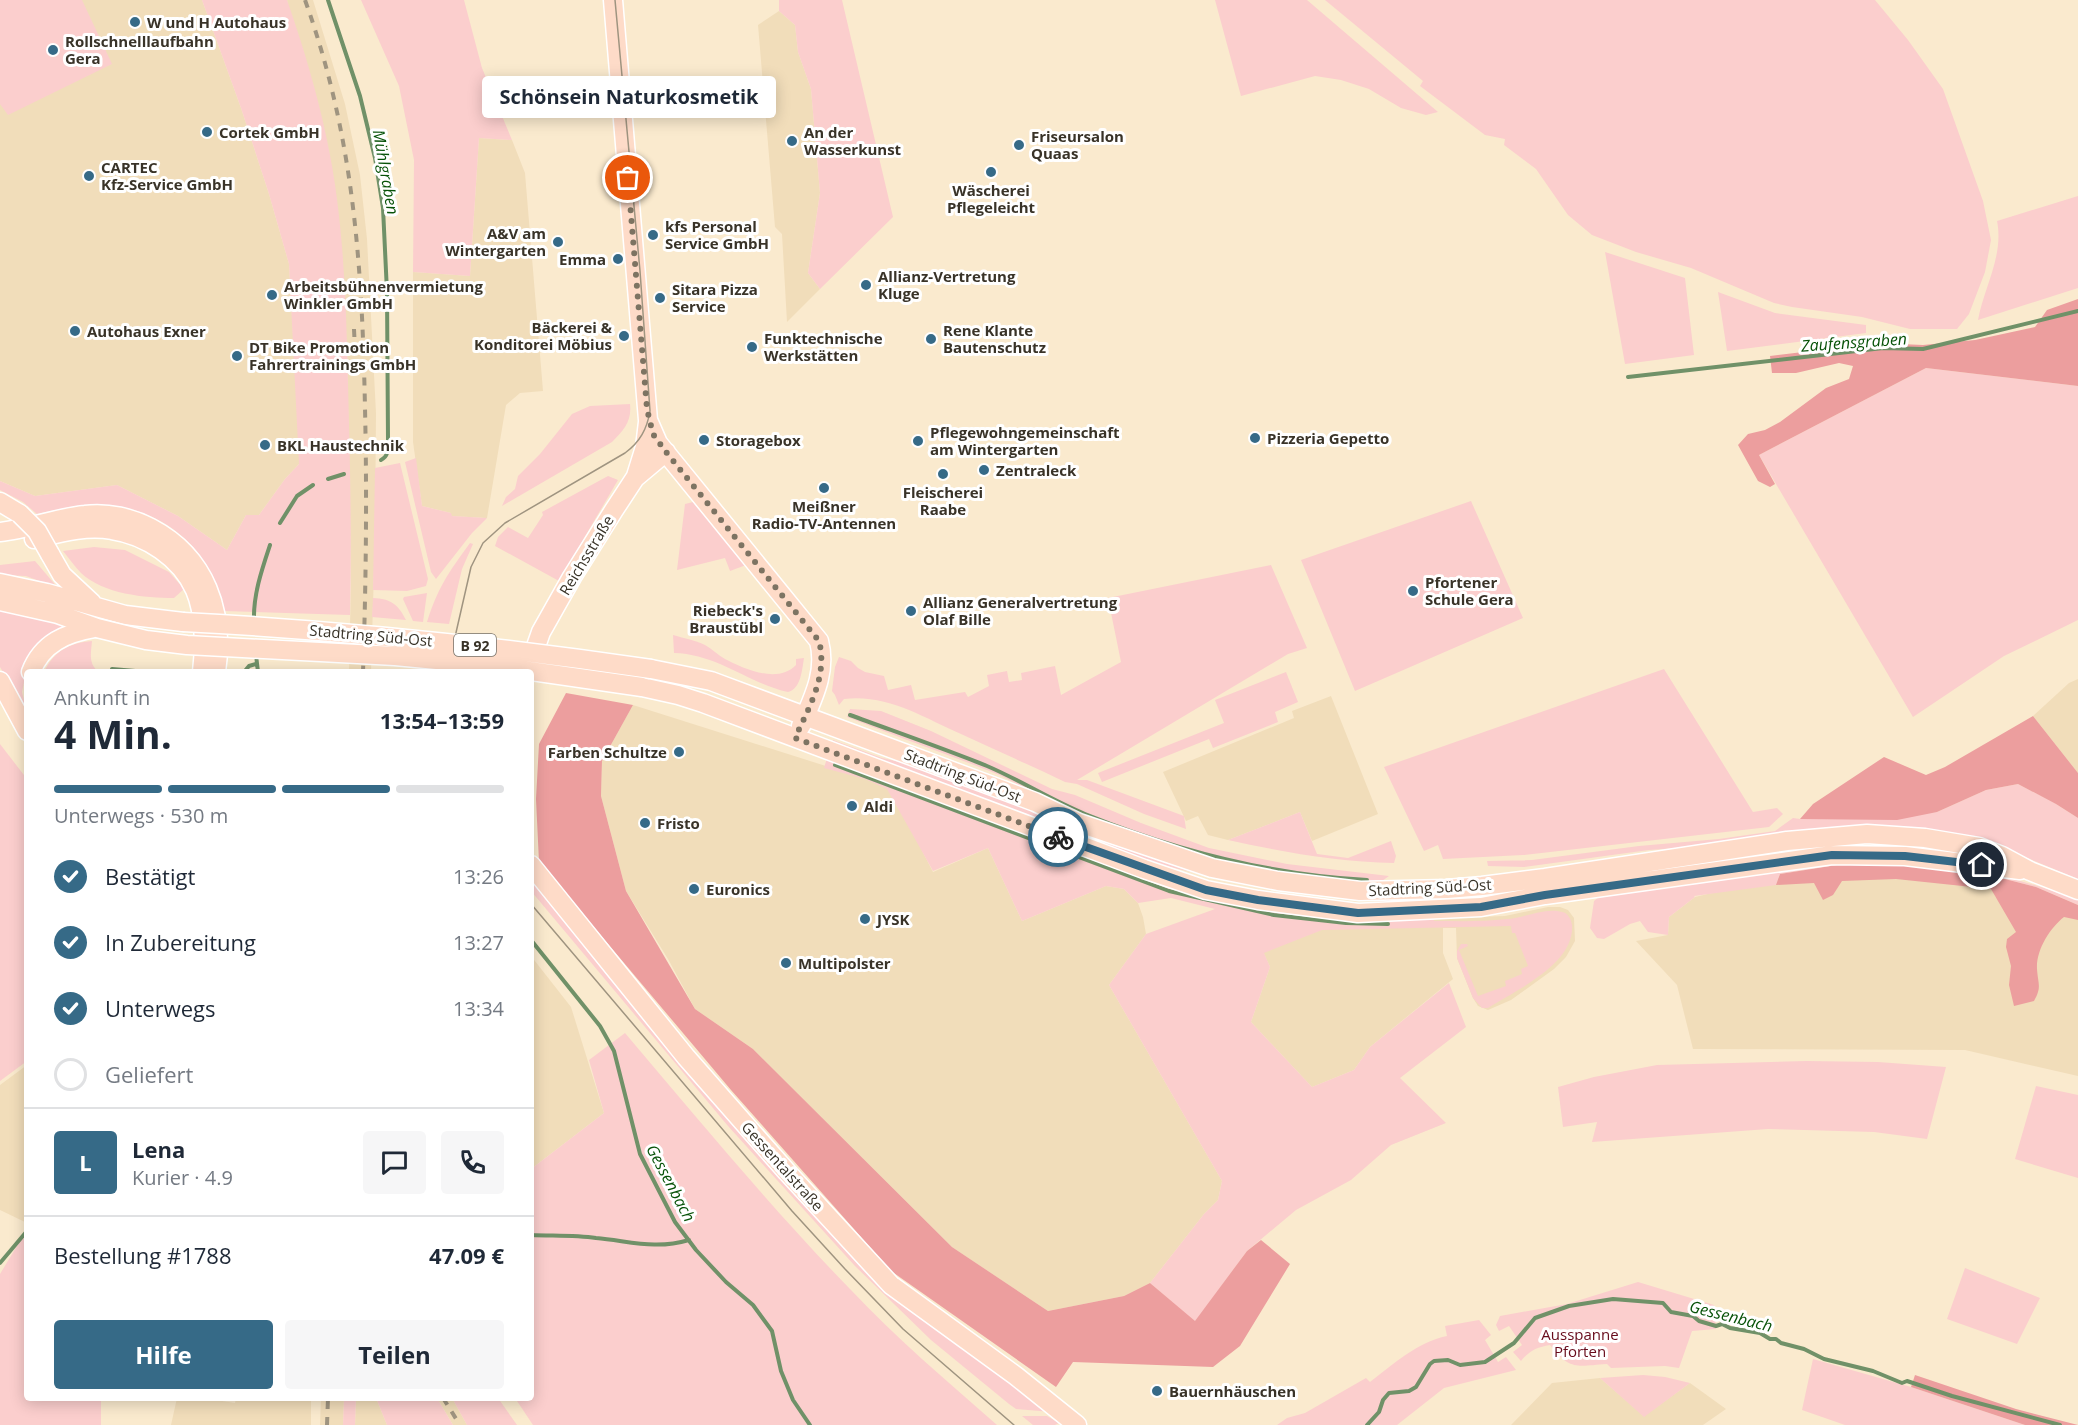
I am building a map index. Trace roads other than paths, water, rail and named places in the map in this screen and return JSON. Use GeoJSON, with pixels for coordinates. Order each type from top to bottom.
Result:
{"type":"FeatureCollection","features":[{"type":"Feature","properties":{"kind":"main road"},"geometry":{"type":"LineString","coordinates":[[613,0],[648,420],[645,447],[635,478]]}},
{"type":"Feature","properties":{"kind":"main road"},"geometry":{"type":"LineString","coordinates":[[648,420],[653,434],[666,452],[819,641],[822,657],[820,676],[795,738]]}},
{"type":"Feature","properties":{"kind":"main road","name":"Reichsstraße"},"geometry":{"type":"LineString","coordinates":[[528,669],[541,632],[572,577],[635,478],[666,452]]}},
{"type":"Feature","properties":{"kind":"main road"},"geometry":{"type":"LineString","coordinates":[[635,478],[657,471],[676,475],[698,490]]}},
{"type":"Feature","properties":{"kind":"main road"},"geometry":{"type":"LineString","coordinates":[[0,502],[14,529]]}},
{"type":"Feature","properties":{"kind":"main road"},"geometry":{"type":"LineString","coordinates":[[0,544],[14,529],[61,526],[86,515],[112,515],[137,521],[165,536],[187,554],[203,576],[207,604],[218,635],[210,668]]}},
{"type":"Feature","properties":{"kind":"main road"},"geometry":{"type":"LineString","coordinates":[[14,529],[37,531],[62,575],[98,608]]}},
{"type":"Feature","properties":{"kind":"main road","name":"Stadtring Süd-Ost"},"geometry":{"type":"LineString","coordinates":[[0,583],[47,592],[98,608],[150,619],[396,637],[574,657],[711,681],[1035,802],[1089,827],[1212,868],[1305,885],[1360,891],[1447,889],[1545,878],[1787,841],[1867,834],[1925,838],[1979,847],[2078,890]]}},
{"type":"Feature","properties":{"kind":"main road","name":"Stadtring Süd-Ost"},"geometry":{"type":"LineString","coordinates":[[0,601],[58,614],[97,628],[146,640],[187,645],[395,656],[520,669]]}},
{"type":"Feature","properties":{"kind":"main road","name":"B 92"},"geometry":{"type":"LineString","coordinates":[[33,669],[42,652],[60,637],[97,628]]}},
{"type":"Feature","properties":{"kind":"main road","name":"Stadtring Süd-Ost"},"geometry":{"type":"LineString","coordinates":[[534,671],[642,687],[686,698],[1144,869],[1195,886],[1258,900],[1313,908],[1358,913],[1481,907],[1545,895],[1832,855],[1905,856],[2030,871]]}},
{"type":"Feature","properties":{"kind":"main road"},"geometry":{"type":"LineString","coordinates":[[0,681],[24,725]]}},
{"type":"Feature","properties":{"kind":"main road","name":"Gessentalstraße"},"geometry":{"type":"LineString","coordinates":[[534,869],[686,1057],[891,1285],[1016,1376],[1077,1425]]}},
{"type":"Feature","properties":{"kind":"waterway","name":"Mühlgraben"},"geometry":{"type":"LineString","coordinates":[[328,0],[360,96],[375,158],[383,208],[387,292],[388,446],[387,454],[381,460]]}},
{"type":"Feature","properties":{"kind":"waterway","name":"Zaufensgraben"},"geometry":{"type":"LineString","coordinates":[[1628,377],[1883,348],[1923,349],[2078,311]]}},
{"type":"Feature","properties":{"kind":"waterway","name":"Mühlgraben"},"geometry":{"type":"LineString","coordinates":[[328,479],[344,474]]}},
{"type":"Feature","properties":{"kind":"waterway","name":"Mühlgraben"},"geometry":{"type":"LineString","coordinates":[[280,523],[297,496],[313,485]]}},
{"type":"Feature","properties":{"kind":"waterway","name":"Mühlgraben"},"geometry":{"type":"LineString","coordinates":[[254,621],[257,592],[270,545]]}},
{"type":"Feature","properties":{"kind":"waterway","name":"Mühlgraben"},"geometry":{"type":"LineString","coordinates":[[256,655],[258,669]]}},
{"type":"Feature","properties":{"kind":"waterway"},"geometry":{"type":"LineString","coordinates":[[246,669],[256,664]]}},
{"type":"Feature","properties":{"kind":"waterway"},"geometry":{"type":"LineString","coordinates":[[850,715],[987,766],[1085,814],[1153,839],[1223,859],[1295,873],[1367,880]]}},
{"type":"Feature","properties":{"kind":"waterway"},"geometry":{"type":"LineString","coordinates":[[835,765],[1169,891],[1274,915],[1346,923],[1388,924]]}},
{"type":"Feature","properties":{"kind":"waterway","name":"Gessenbach"},"geometry":{"type":"LineString","coordinates":[[534,944],[600,1026],[614,1051],[640,1154],[675,1222],[696,1250],[726,1282],[753,1305],[772,1331],[781,1371],[793,1400],[810,1425]]}},
{"type":"Feature","properties":{"kind":"waterway","name":"Mühlgraben"},"geometry":{"type":"LineString","coordinates":[[0,1263],[24,1235]]}},
{"type":"Feature","properties":{"kind":"waterway"},"geometry":{"type":"LineString","coordinates":[[534,1235],[580,1236],[654,1245],[689,1240]]}},
{"type":"Feature","properties":{"kind":"waterway","name":"Gessenbach"},"geometry":{"type":"LineString","coordinates":[[1367,1425],[1379,1412],[1383,1400],[1389,1393],[1409,1391],[1416,1387],[1434,1361],[1448,1360],[1460,1365],[1485,1362],[1514,1343],[1535,1318],[1569,1306],[1613,1299],[1663,1303],[1671,1312],[1693,1316],[1699,1321],[1760,1333],[1824,1359],[1873,1371],[1902,1383],[1907,1381],[1952,1396],[2060,1425]]}},
{"type":"Feature","properties":{"kind":"tram line"},"geometry":{"type":"LineString","coordinates":[[448,669],[471,567],[483,543],[505,523],[625,453],[639,440],[649,418],[640,271],[615,0]]}},
{"type":"Feature","properties":{"kind":"tram line"},"geometry":{"type":"LineString","coordinates":[[534,908],[792,1211],[845,1269],[903,1329],[1014,1425]]}},
{"type":"Feature","properties":{"kind":"railway"},"geometry":{"type":"LineString","coordinates":[[305,0],[335,101],[345,151],[358,252],[366,441],[363,669]]}},
{"type":"Feature","properties":{"kind":"railway"},"geometry":{"type":"LineString","coordinates":[[354,329],[356,371]]}},
{"type":"Feature","properties":{"kind":"railway"},"geometry":{"type":"LineString","coordinates":[[327,1425],[328,1401]]}},
{"type":"Feature","properties":{"kind":"railway"},"geometry":{"type":"LineString","coordinates":[[445,1401],[460,1425]]}},
{"type":"Feature","properties":{"kind":"place","name":"W und H Autohaus"},"geometry":{"type":"Point","coordinates":[135,22]}},
{"type":"Feature","properties":{"kind":"place","name":"Rollschnelllaufbahn Gera"},"geometry":{"type":"Point","coordinates":[53,50]}},
{"type":"Feature","properties":{"kind":"place","name":"Cortek GmbH"},"geometry":{"type":"Point","coordinates":[207,132]}},
{"type":"Feature","properties":{"kind":"place","name":"An der Wasserkunst"},"geometry":{"type":"Point","coordinates":[792,141]}},
{"type":"Feature","properties":{"kind":"place","name":"Friseursalon Quaas"},"geometry":{"type":"Point","coordinates":[1019,145]}},
{"type":"Feature","properties":{"kind":"place","name":"Wäscherei Pflegeleicht"},"geometry":{"type":"Point","coordinates":[991,172]}},
{"type":"Feature","properties":{"kind":"place","name":"CARTEC Kfz-Service GmbH"},"geometry":{"type":"Point","coordinates":[89,176]}},
{"type":"Feature","properties":{"kind":"place","name":"Schönsein Naturkosmetik"},"geometry":{"type":"Point","coordinates":[628,178]}},
{"type":"Feature","properties":{"kind":"place","name":"kfs Personal Service GmbH"},"geometry":{"type":"Point","coordinates":[653,235]}},
{"type":"Feature","properties":{"kind":"place","name":"A&V am Wintergarten"},"geometry":{"type":"Point","coordinates":[558,242]}},
{"type":"Feature","properties":{"kind":"place","name":"Emma"},"geometry":{"type":"Point","coordinates":[618,259]}},
{"type":"Feature","properties":{"kind":"place","name":"Allianz-Vertretung Kluge"},"geometry":{"type":"Point","coordinates":[866,285]}},
{"type":"Feature","properties":{"kind":"place","name":"Arbeitsbühnenvermietung Winkler GmbH"},"geometry":{"type":"Point","coordinates":[272,295]}},
{"type":"Feature","properties":{"kind":"place","name":"Sitara Pizza Service"},"geometry":{"type":"Point","coordinates":[660,298]}},
{"type":"Feature","properties":{"kind":"place","name":"Autohaus Exner"},"geometry":{"type":"Point","coordinates":[75,331]}},
{"type":"Feature","properties":{"kind":"place","name":"Bäckerei & Konditorei Möbius"},"geometry":{"type":"Point","coordinates":[624,336]}},
{"type":"Feature","properties":{"kind":"place","name":"Rene Klante Bautenschutz"},"geometry":{"type":"Point","coordinates":[931,339]}},
{"type":"Feature","properties":{"kind":"place","name":"Funktechnische Werkstätten"},"geometry":{"type":"Point","coordinates":[752,347]}},
{"type":"Feature","properties":{"kind":"place","name":"DT Bike Promotion Fahrertrainings GmbH"},"geometry":{"type":"Point","coordinates":[237,356]}},
{"type":"Feature","properties":{"kind":"place","name":"Pizzeria Gepetto"},"geometry":{"type":"Point","coordinates":[1255,438]}},
{"type":"Feature","properties":{"kind":"place","name":"Storagebox"},"geometry":{"type":"Point","coordinates":[704,440]}},
{"type":"Feature","properties":{"kind":"place","name":"Pflegewohngemeinschaft am Wintergarten"},"geometry":{"type":"Point","coordinates":[918,441]}},
{"type":"Feature","properties":{"kind":"place","name":"BKL Haustechnik"},"geometry":{"type":"Point","coordinates":[265,445]}},
{"type":"Feature","properties":{"kind":"place","name":"Zentraleck"},"geometry":{"type":"Point","coordinates":[984,470]}},
{"type":"Feature","properties":{"kind":"place","name":"Fleischerei Raabe"},"geometry":{"type":"Point","coordinates":[943,474]}},
{"type":"Feature","properties":{"kind":"place","name":"Meißner Radio-TV-Antennen"},"geometry":{"type":"Point","coordinates":[824,488]}},
{"type":"Feature","properties":{"kind":"place","name":"Pfortener Schule Gera"},"geometry":{"type":"Point","coordinates":[1413,591]}},
{"type":"Feature","properties":{"kind":"place","name":"Allianz Generalvertretung Olaf Bille"},"geometry":{"type":"Point","coordinates":[911,611]}},
{"type":"Feature","properties":{"kind":"place","name":"Riebeck's Braustübl"},"geometry":{"type":"Point","coordinates":[775,619]}},
{"type":"Feature","properties":{"kind":"place","name":"Farben Schultze"},"geometry":{"type":"Point","coordinates":[679,752]}},
{"type":"Feature","properties":{"kind":"place","name":"Aldi"},"geometry":{"type":"Point","coordinates":[852,806]}},
{"type":"Feature","properties":{"kind":"place","name":"Fristo"},"geometry":{"type":"Point","coordinates":[645,823]}},
{"type":"Feature","properties":{"kind":"place","name":"Euronics"},"geometry":{"type":"Point","coordinates":[694,889]}},
{"type":"Feature","properties":{"kind":"place","name":"JYSK"},"geometry":{"type":"Point","coordinates":[865,919]}},
{"type":"Feature","properties":{"kind":"place","name":"Multipolster"},"geometry":{"type":"Point","coordinates":[786,963]}},
{"type":"Feature","properties":{"kind":"place","name":"Bauernhäuschen"},"geometry":{"type":"Point","coordinates":[1157,1391]}},
{"type":"Feature","properties":{"kind":"park label","name":"Ausspanne Pforten"},"geometry":{"type":"Point","coordinates":[1580,1342]}}]}
